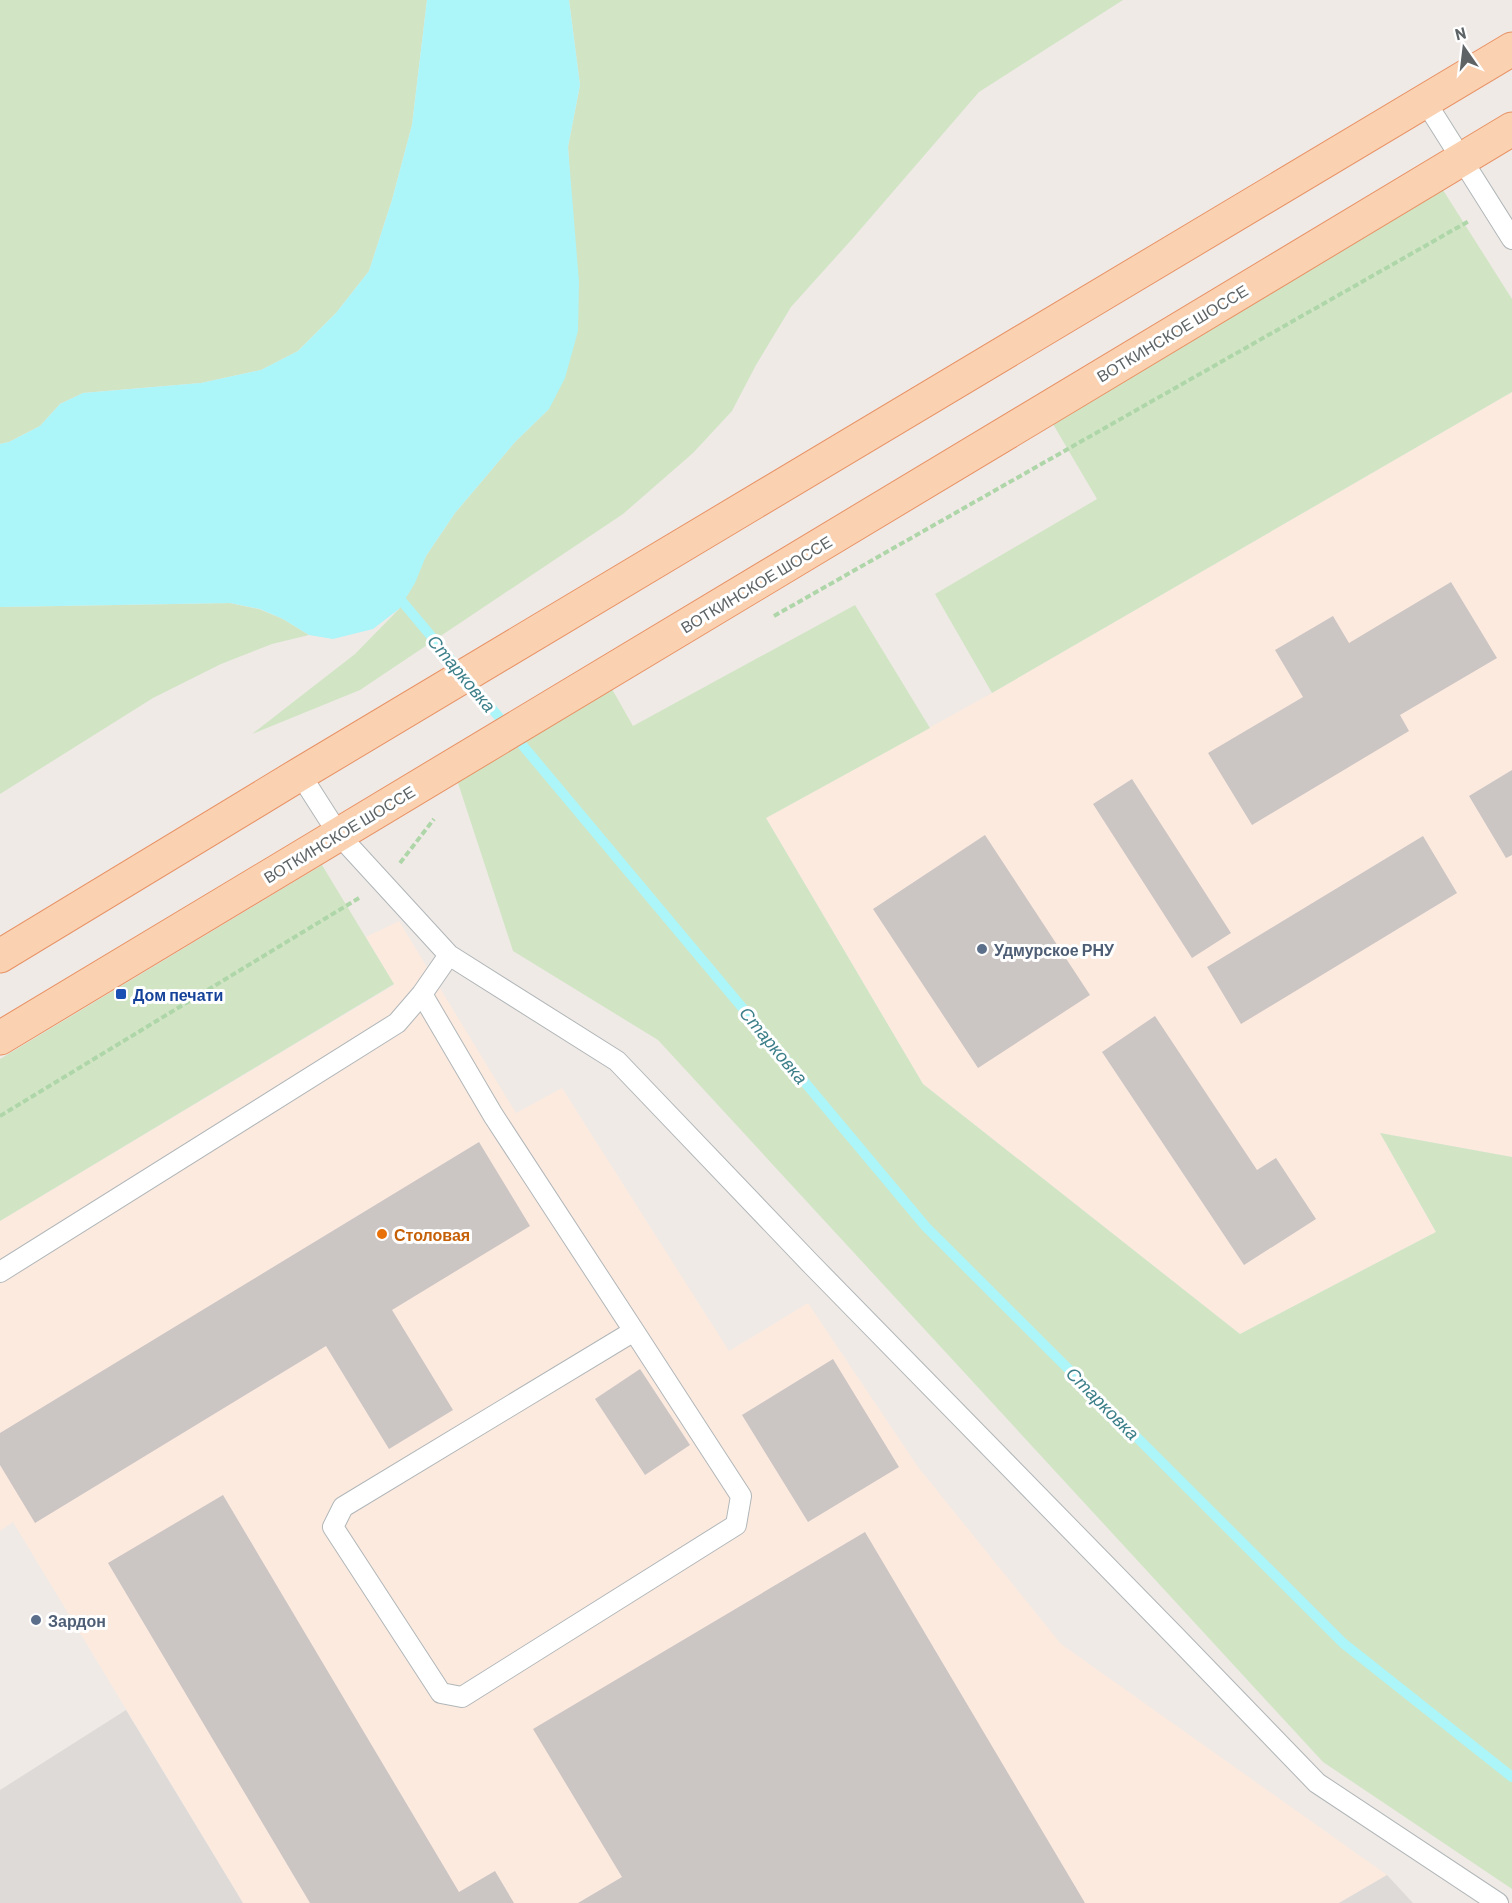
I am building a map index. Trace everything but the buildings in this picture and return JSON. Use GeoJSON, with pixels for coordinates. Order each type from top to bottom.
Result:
{"type":"FeatureCollection","features":[{"type":"Feature","properties":{"kind":"main road"},"geometry":{"type":"LineString","coordinates":[[0,956],[1512,49]]}},
{"type":"Feature","properties":{"kind":"main road","name":"ВОТКИНСКОЕ ШОССЕ"},"geometry":{"type":"LineString","coordinates":[[0,1038],[1512,129]]}},
{"type":"Feature","properties":{"kind":"lane"},"geometry":{"type":"LineString","coordinates":[[1425,101],[1512,239]]}},
{"type":"Feature","properties":{"kind":"lane"},"geometry":{"type":"LineString","coordinates":[[300,774],[339,835],[449,955],[617,1061],[812,1265],[1317,1783],[1497,1903]]}},
{"type":"Feature","properties":{"kind":"lane"},"geometry":{"type":"LineString","coordinates":[[0,1272],[398,1023],[449,955]]}},
{"type":"Feature","properties":{"kind":"lane"},"geometry":{"type":"LineString","coordinates":[[422,994],[493,1115],[634,1330],[741,1496],[736,1525],[462,1697],[441,1693],[333,1527],[343,1507],[634,1330]]}},
{"type":"Feature","properties":{"kind":"path"},"geometry":{"type":"LineString","coordinates":[[768,620],[1492,207]]}},
{"type":"Feature","properties":{"kind":"path"},"geometry":{"type":"LineString","coordinates":[[0,1116],[384,883],[441,811]]}},
{"type":"Feature","properties":{"kind":"shaded area"},"geometry":{"type":"Polygon","coordinates":[[[1512,392],[1512,1157],[1380,1133],[1436,1232],[1240,1334],[923,1084],[766,818],[992,693],[1512,392]]]}},
{"type":"Feature","properties":{"kind":"shaded area"},"geometry":{"type":"Polygon","coordinates":[[[399,921],[516,1113],[562,1088],[729,1351],[808,1303],[918,1467],[1061,1644],[1387,1875],[1339,1903],[243,1903],[13,1522],[0,1531],[0,1221],[394,985],[366,937],[399,921]]]}},
{"type":"Feature","properties":{"kind":"shaded area"},"geometry":{"type":"Polygon","coordinates":[[[126,1710],[243,1903],[0,1903],[0,1790],[126,1710]]]}},
{"type":"Feature","properties":{"kind":"shaded area"},"geometry":{"type":"Polygon","coordinates":[[[1387,1875],[1413,1903],[1339,1903],[1387,1875]]]}},
{"type":"Feature","properties":{"kind":"green space"},"geometry":{"type":"Polygon","coordinates":[[[0,0],[427,0],[412,125],[392,200],[369,271],[336,313],[298,351],[261,370],[201,383],[83,393],[60,404],[40,426],[9,442],[0,444],[0,0]]]}},
{"type":"Feature","properties":{"kind":"green space"},"geometry":{"type":"Polygon","coordinates":[[[569,0],[1123,0],[979,92],[791,307],[756,365],[732,411],[693,453],[623,514],[360,690],[252,734],[355,654],[399,609],[426,556],[455,513],[515,442],[549,409],[571,193],[568,147],[580,85],[569,0]]]}},
{"type":"Feature","properties":{"kind":"green space"},"geometry":{"type":"Polygon","coordinates":[[[1443,190],[1512,299],[1512,392],[992,693],[935,594],[1097,499],[1050,419],[1443,190]]]}},
{"type":"Feature","properties":{"kind":"green space"},"geometry":{"type":"Polygon","coordinates":[[[230,603],[259,609],[283,619],[309,635],[272,644],[221,664],[153,698],[0,794],[0,607],[230,603]]]}},
{"type":"Feature","properties":{"kind":"green space"},"geometry":{"type":"Polygon","coordinates":[[[855,605],[930,728],[766,818],[923,1084],[1240,1334],[1436,1232],[1380,1133],[1512,1157],[1512,1889],[1323,1762],[658,1040],[513,951],[456,777],[612,689],[633,726],[855,605]]]}},
{"type":"Feature","properties":{"kind":"green space"},"geometry":{"type":"Polygon","coordinates":[[[322,865],[394,984],[0,1221],[0,1059],[322,865]]]}},
{"type":"Feature","properties":{"kind":"water"},"geometry":{"type":"Polygon","coordinates":[[[427,0],[569,0],[580,85],[568,147],[579,282],[578,331],[565,378],[549,409],[515,442],[455,513],[426,556],[415,583],[399,609],[373,629],[333,639],[309,635],[283,619],[260,609],[230,603],[0,607],[0,444],[9,442],[40,426],[60,404],[83,393],[201,383],[261,370],[298,351],[336,313],[369,271],[392,200],[412,125],[427,0]]]}},
{"type":"Feature","properties":{"kind":"waterway","name":"Старковка"},"geometry":{"type":"LineString","coordinates":[[395,593],[926,1227],[1343,1643],[1512,1777]]}},
{"type":"Feature","properties":{"kind":"place","name":"Удмурское РНУ"},"geometry":{"type":"Point","coordinates":[982,949]}},
{"type":"Feature","properties":{"kind":"place","name":"Дом печати"},"geometry":{"type":"Point","coordinates":[121,994]}},
{"type":"Feature","properties":{"kind":"place","name":"Столовая"},"geometry":{"type":"Point","coordinates":[382,1234]}},
{"type":"Feature","properties":{"kind":"place","name":"Зардон"},"geometry":{"type":"Point","coordinates":[36,1620]}}]}
